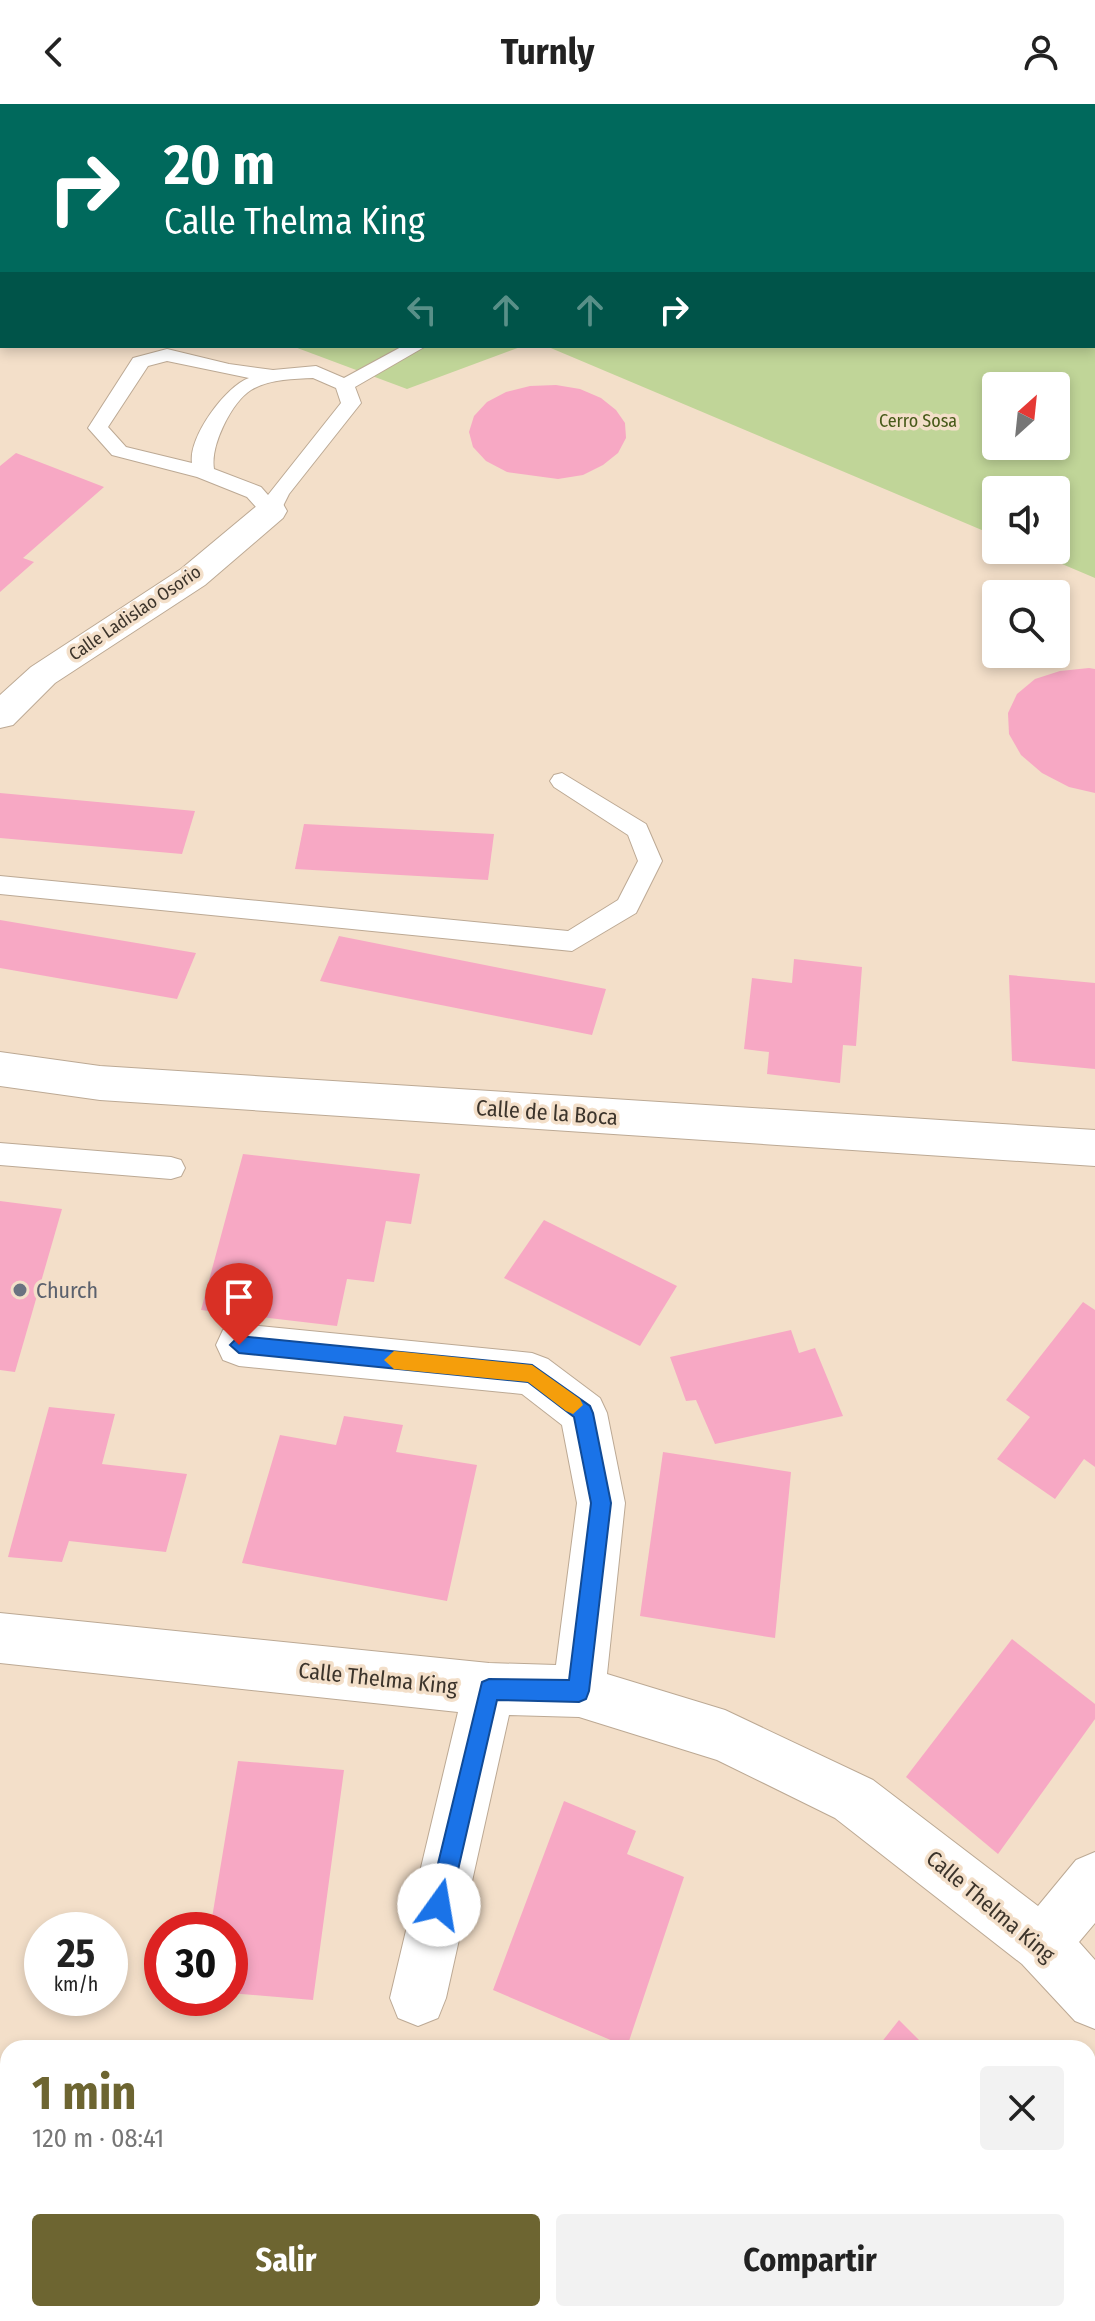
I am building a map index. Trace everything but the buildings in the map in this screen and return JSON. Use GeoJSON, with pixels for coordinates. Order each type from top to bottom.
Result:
{"type":"FeatureCollection","features":[{"type":"Feature","properties":{"kind":"street","name":"Calle Ladislao Osorio"},"geometry":{"type":"LineString","coordinates":[[0,716],[43,675],[193,577],[271,511]]}},
{"type":"Feature","properties":{"kind":"street","name":"Calle de la Boca"},"geometry":{"type":"LineString","coordinates":[[0,1069],[100,1083],[1095,1148]]}},
{"type":"Feature","properties":{"kind":"street"},"geometry":{"type":"LineString","coordinates":[[239,1345],[532,1374],[583,1413],[601,1503],[579,1691]]}},
{"type":"Feature","properties":{"kind":"street","name":"Calle Thelma King"},"geometry":{"type":"LineString","coordinates":[[0,1638],[489,1689],[579,1691],[725,1736],[854,1799],[1042,1944],[1095,2001]]}},
{"type":"Feature","properties":{"kind":"street"},"geometry":{"type":"LineString","coordinates":[[418,1998],[489,1689]]}},
{"type":"Feature","properties":{"kind":"street"},"geometry":{"type":"LineString","coordinates":[[1042,1944],[1095,1879]]}},
{"type":"Feature","properties":{"kind":"lane"},"geometry":{"type":"LineString","coordinates":[[271,511],[254,492],[204,472],[119,451],[98,428],[140,362],[167,355],[229,370],[275,375],[316,372],[345,385],[413,348]]}},
{"type":"Feature","properties":{"kind":"lane"},"geometry":{"type":"LineString","coordinates":[[204,472],[201,454],[212,427],[242,387],[275,375]]}},
{"type":"Feature","properties":{"kind":"lane","name":"Calle Ladislao Osorio"},"geometry":{"type":"LineString","coordinates":[[271,511],[279,492],[351,403],[345,385]]}},
{"type":"Feature","properties":{"kind":"lane"},"geometry":{"type":"LineString","coordinates":[[0,885],[572,941],[627,906],[650,861],[638,830],[562,781]]}},
{"type":"Feature","properties":{"kind":"lane"},"geometry":{"type":"LineString","coordinates":[[0,1154],[171,1168]]}},
{"type":"Feature","properties":{"kind":"green space"},"geometry":{"type":"Polygon","coordinates":[[[297,348],[518,348],[407,389],[297,348]]]}},
{"type":"Feature","properties":{"kind":"green space","name":"Cerro Sosa"},"geometry":{"type":"Polygon","coordinates":[[[551,348],[1095,348],[1095,578],[1062,564],[1070,564],[1070,476],[982,476],[982,530],[551,348]]]}},
{"type":"Feature","properties":{"kind":"slow traffic"},"geometry":{"type":"LineString","coordinates":[[394,1360],[532,1374],[573,1405]]}},
{"type":"Feature","properties":{"kind":"place","name":"Church"},"geometry":{"type":"Point","coordinates":[20,1290]}},
{"type":"Feature","properties":{"kind":"route"},"geometry":{"type":"LineString","coordinates":[[239,1345],[532,1374],[583,1413],[601,1503],[579,1691],[489,1689],[439,1905]]}}]}
